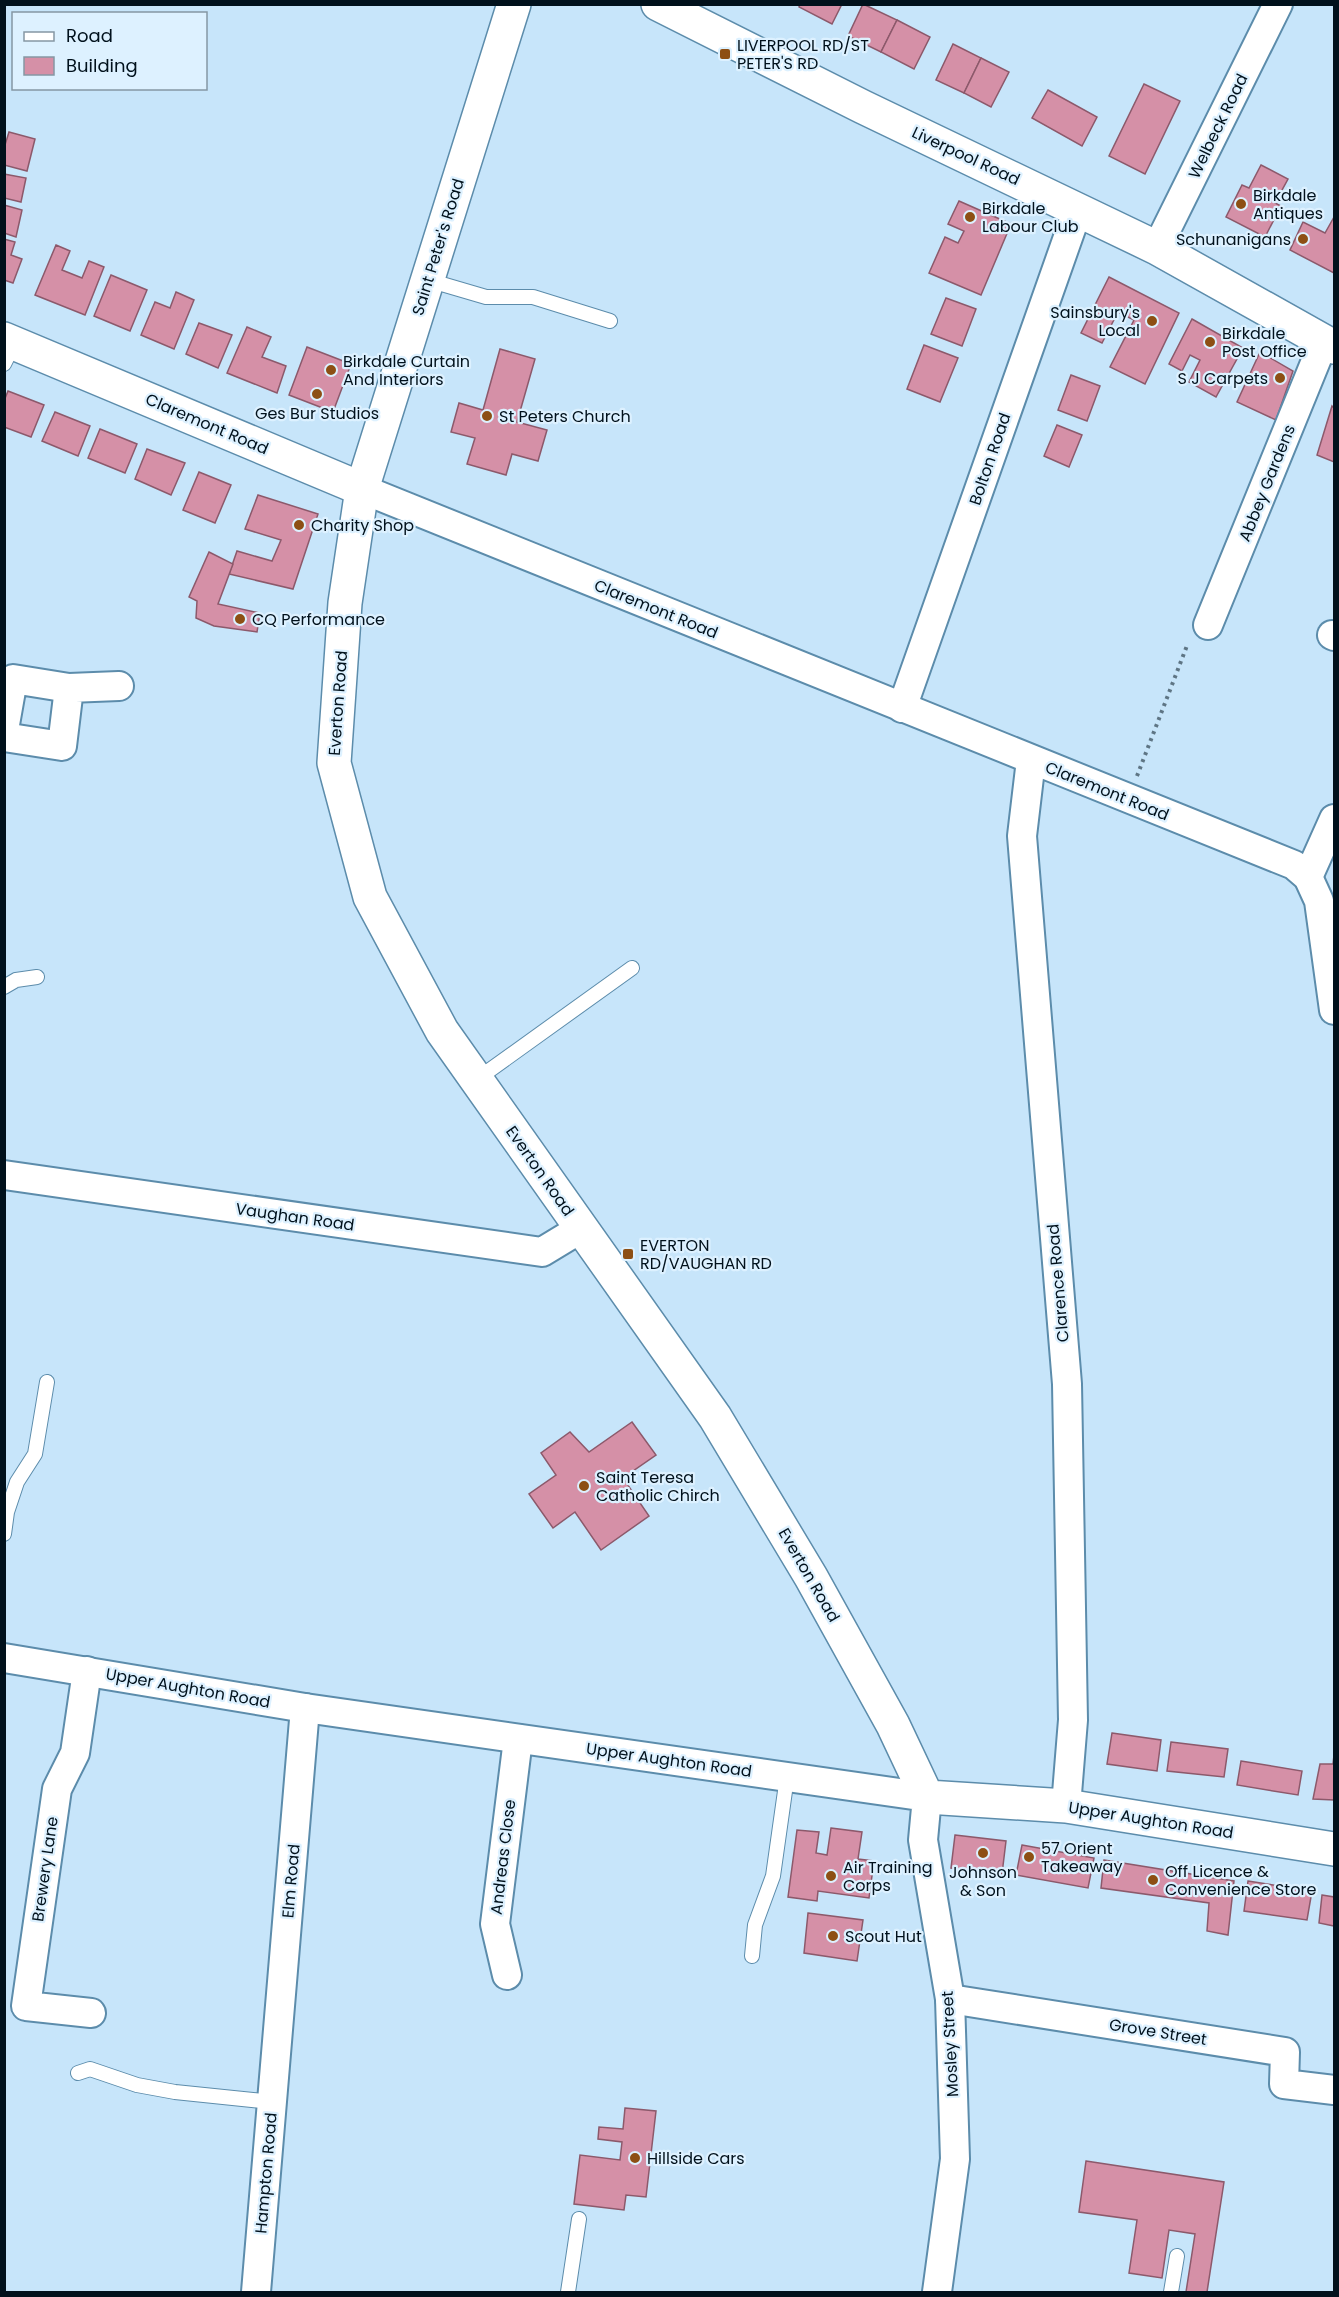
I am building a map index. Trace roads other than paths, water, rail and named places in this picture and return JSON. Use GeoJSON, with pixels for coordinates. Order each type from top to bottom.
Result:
{"type":"FeatureCollection","features":[{"type":"Feature","properties":{"kind":"main road","name":"Saint Peter's Road"},"geometry":{"type":"LineString","coordinates":[[362,489],[514,4]]}},
{"type":"Feature","properties":{"kind":"main road","name":"Liverpool Road"},"geometry":{"type":"LineString","coordinates":[[658,4],[1157,248],[1332,345]]}},
{"type":"Feature","properties":{"kind":"main road","name":"Claremont Road"},"geometry":{"type":"LineString","coordinates":[[8,349],[362,489]]}},
{"type":"Feature","properties":{"kind":"main road","name":"Everton Road"},"geometry":{"type":"LineString","coordinates":[[362,489],[345,603],[334,763],[370,897],[442,1031],[715,1417],[811,1577],[893,1725],[927,1797]]}},
{"type":"Feature","properties":{"kind":"main road","name":"Upper Aughton Road"},"geometry":{"type":"LineString","coordinates":[[927,1797],[1066,1806],[1335,1850]]}},
{"type":"Feature","properties":{"kind":"street","name":"Welbeck Road"},"geometry":{"type":"LineString","coordinates":[[1157,248],[1278,4]]}},
{"type":"Feature","properties":{"kind":"street","name":"Bolton Road"},"geometry":{"type":"LineString","coordinates":[[902,708],[1078,209]]}},
{"type":"Feature","properties":{"kind":"street","name":"Abbey Gardens"},"geometry":{"type":"LineString","coordinates":[[1208,625],[1279,455],[1332,345]]}},
{"type":"Feature","properties":{"kind":"street","name":"Claremont Road"},"geometry":{"type":"LineString","coordinates":[[362,489],[1294,865],[1308,877]]}},
{"type":"Feature","properties":{"kind":"street"},"geometry":{"type":"LineString","coordinates":[[4,730],[13,679],[69,688],[118,686]]}},
{"type":"Feature","properties":{"kind":"street"},"geometry":{"type":"LineString","coordinates":[[4,737],[62,746],[69,688]]}},
{"type":"Feature","properties":{"kind":"street","name":"Clarence Road"},"geometry":{"type":"LineString","coordinates":[[1031,760],[1022,836],[1067,1384],[1073,1719],[1066,1806]]}},
{"type":"Feature","properties":{"kind":"street"},"geometry":{"type":"LineString","coordinates":[[1335,819],[1308,877],[1319,901],[1335,1010]]}},
{"type":"Feature","properties":{"kind":"street","name":"Vaughan Road"},"geometry":{"type":"LineString","coordinates":[[4,1175],[542,1252],[580,1229]]}},
{"type":"Feature","properties":{"kind":"street","name":"Upper Aughton Road"},"geometry":{"type":"LineString","coordinates":[[4,1658],[305,1708],[927,1797]]}},
{"type":"Feature","properties":{"kind":"street","name":"Brewery Lane"},"geometry":{"type":"LineString","coordinates":[[87,1671],[75,1753],[57,1789],[26,2006],[91,2013]]}},
{"type":"Feature","properties":{"kind":"street","name":"Elm Road"},"geometry":{"type":"LineString","coordinates":[[276,2054],[305,1708]]}},
{"type":"Feature","properties":{"kind":"street","name":"Andreas Close"},"geometry":{"type":"LineString","coordinates":[[507,1974],[495,1924],[519,1739]]}},
{"type":"Feature","properties":{"kind":"street","name":"Mosley Street"},"geometry":{"type":"LineString","coordinates":[[927,1797],[923,1840],[950,1999],[955,2159],[937,2292]]}},
{"type":"Feature","properties":{"kind":"street","name":"Grove Street"},"geometry":{"type":"LineString","coordinates":[[950,1999],[1285,2052],[1284,2084],[1335,2090]]}},
{"type":"Feature","properties":{"kind":"street","name":"Hampton Road"},"geometry":{"type":"LineString","coordinates":[[256,2292],[276,2054]]}},
{"type":"Feature","properties":{"kind":"lane"},"geometry":{"type":"LineString","coordinates":[[428,280],[486,297],[533,297],[610,321]]}},
{"type":"Feature","properties":{"kind":"lane"},"geometry":{"type":"LineString","coordinates":[[476,1080],[632,968]]}},
{"type":"Feature","properties":{"kind":"lane"},"geometry":{"type":"LineString","coordinates":[[4,987],[16,980],[37,977]]}},
{"type":"Feature","properties":{"kind":"lane"},"geometry":{"type":"LineString","coordinates":[[4,1534],[17,1482],[34,1454],[47,1382]]}},
{"type":"Feature","properties":{"kind":"lane"},"geometry":{"type":"LineString","coordinates":[[752,1956],[755,1925],[773,1876],[787,1777]]}},
{"type":"Feature","properties":{"kind":"lane"},"geometry":{"type":"LineString","coordinates":[[78,2073],[90,2069],[137,2085],[176,2092],[272,2102]]}},
{"type":"Feature","properties":{"kind":"lane"},"geometry":{"type":"LineString","coordinates":[[568,2292],[579,2219]]}},
{"type":"Feature","properties":{"kind":"lane"},"geometry":{"type":"LineString","coordinates":[[1171,2292],[1177,2256]]}},
{"type":"Feature","properties":{"kind":"place","name":"LIVERPOOL RD/ST PETER'S RD"},"geometry":{"type":"Point","coordinates":[725,54]}},
{"type":"Feature","properties":{"kind":"place","name":"Birkdale Antiques"},"geometry":{"type":"Point","coordinates":[1241,204]}},
{"type":"Feature","properties":{"kind":"place","name":"Birkdale Labour Club"},"geometry":{"type":"Point","coordinates":[970,217]}},
{"type":"Feature","properties":{"kind":"place","name":"Schunanigans"},"geometry":{"type":"Point","coordinates":[1303,239]}},
{"type":"Feature","properties":{"kind":"place","name":"Sainsbury's Local"},"geometry":{"type":"Point","coordinates":[1152,321]}},
{"type":"Feature","properties":{"kind":"place","name":"Birkdale Post Office"},"geometry":{"type":"Point","coordinates":[1210,342]}},
{"type":"Feature","properties":{"kind":"place","name":"Birkdale Curtain And Interiors"},"geometry":{"type":"Point","coordinates":[331,370]}},
{"type":"Feature","properties":{"kind":"place","name":"S J Carpets"},"geometry":{"type":"Point","coordinates":[1280,378]}},
{"type":"Feature","properties":{"kind":"place","name":"Ges Bur Studios"},"geometry":{"type":"Point","coordinates":[317,394]}},
{"type":"Feature","properties":{"kind":"place","name":"St Peters Church"},"geometry":{"type":"Point","coordinates":[487,416]}},
{"type":"Feature","properties":{"kind":"place","name":"Charity Shop"},"geometry":{"type":"Point","coordinates":[299,525]}},
{"type":"Feature","properties":{"kind":"place","name":"CQ Performance"},"geometry":{"type":"Point","coordinates":[240,619]}},
{"type":"Feature","properties":{"kind":"place","name":"EVERTON RD/VAUGHAN RD"},"geometry":{"type":"Point","coordinates":[628,1254]}},
{"type":"Feature","properties":{"kind":"place","name":"Saint Teresa Catholic Chirch"},"geometry":{"type":"Point","coordinates":[584,1486]}},
{"type":"Feature","properties":{"kind":"place","name":"Johnson & Son"},"geometry":{"type":"Point","coordinates":[983,1853]}},
{"type":"Feature","properties":{"kind":"place","name":"57 Orient Takeaway"},"geometry":{"type":"Point","coordinates":[1029,1857]}},
{"type":"Feature","properties":{"kind":"place","name":"Air Training Corps"},"geometry":{"type":"Point","coordinates":[831,1876]}},
{"type":"Feature","properties":{"kind":"place","name":"Off Licence & Convenience Store"},"geometry":{"type":"Point","coordinates":[1153,1880]}},
{"type":"Feature","properties":{"kind":"place","name":"Scout Hut"},"geometry":{"type":"Point","coordinates":[833,1936]}},
{"type":"Feature","properties":{"kind":"place","name":"Hillside Cars"},"geometry":{"type":"Point","coordinates":[635,2158]}}]}
